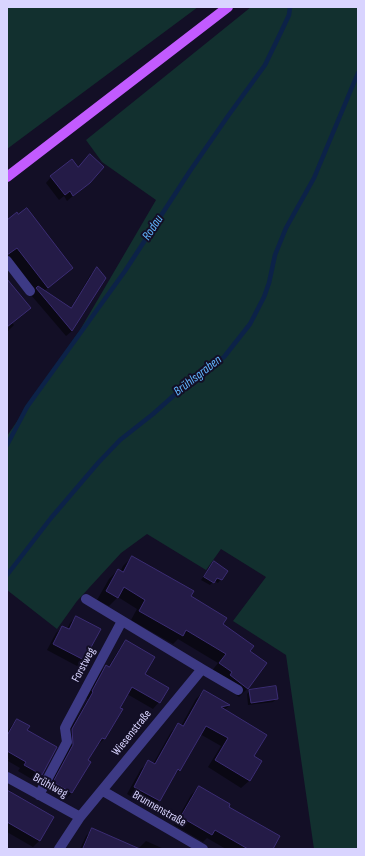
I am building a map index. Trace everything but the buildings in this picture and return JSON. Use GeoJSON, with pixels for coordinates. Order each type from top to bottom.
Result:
{"type":"FeatureCollection","features":[{"type":"Feature","properties":{"kind":"main road"},"geometry":{"type":"LineString","coordinates":[[7,177],[228,7]]}},
{"type":"Feature","properties":{"kind":"street"},"geometry":{"type":"LineString","coordinates":[[7,261],[30,291]]}},
{"type":"Feature","properties":{"kind":"street"},"geometry":{"type":"LineString","coordinates":[[86,599],[238,690]]}},
{"type":"Feature","properties":{"kind":"street","name":"Forstweg"},"geometry":{"type":"LineString","coordinates":[[39,795],[67,742],[65,728],[122,621]]}},
{"type":"Feature","properties":{"kind":"street","name":"Wiesenstraße"},"geometry":{"type":"LineString","coordinates":[[59,849],[80,818],[202,668]]}},
{"type":"Feature","properties":{"kind":"street","name":"Brühlweg"},"geometry":{"type":"LineString","coordinates":[[7,777],[80,818]]}},
{"type":"Feature","properties":{"kind":"street","name":"Brunnenstraße"},"geometry":{"type":"LineString","coordinates":[[103,791],[203,849]]}},
{"type":"Feature","properties":{"kind":"green space"},"geometry":{"type":"Polygon","coordinates":[[[7,7],[198,7],[7,149],[7,7]]]}},
{"type":"Feature","properties":{"kind":"green space"},"geometry":{"type":"Polygon","coordinates":[[[251,7],[358,7],[358,849],[314,849],[286,655],[233,621],[266,577],[221,549],[206,570],[147,534],[121,553],[77,601],[57,629],[7,590],[7,436],[80,330],[156,200],[102,162],[86,140],[251,7]]]}},
{"type":"Feature","properties":{"kind":"waterway","name":"Rodau"},"geometry":{"type":"LineString","coordinates":[[7,445],[27,407],[125,271],[190,171],[265,65],[289,15],[290,7]]}},
{"type":"Feature","properties":{"kind":"waterway","name":"Brühlsgraben"},"geometry":{"type":"LineString","coordinates":[[7,575],[51,518],[98,463],[120,440],[180,390],[224,357],[250,324],[264,297],[269,283],[275,255],[286,228],[314,178],[358,73]]}}]}
